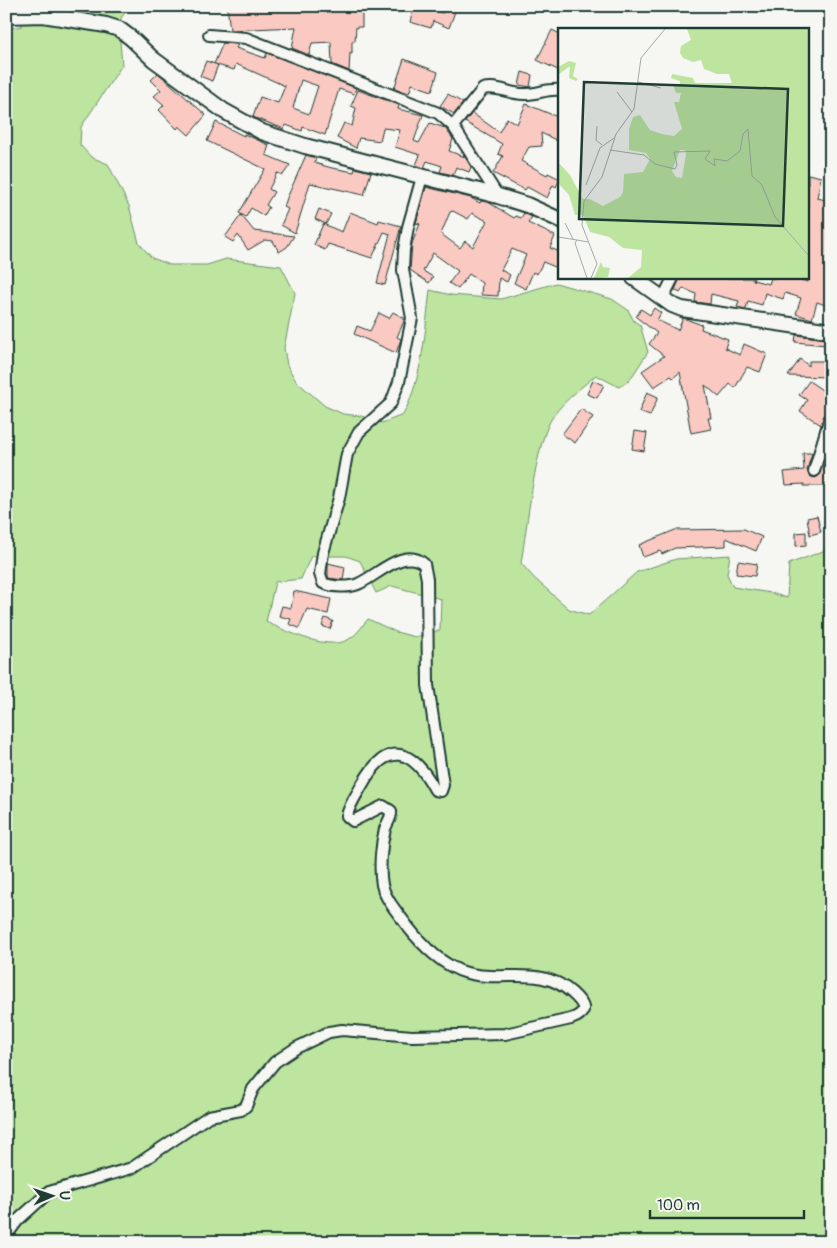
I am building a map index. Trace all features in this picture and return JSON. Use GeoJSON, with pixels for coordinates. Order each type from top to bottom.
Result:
{"type":"FeatureCollection","features":[{"type":"Feature","properties":{"kind":"main road"},"geometry":{"type":"LineString","coordinates":[[6,16],[43,15],[98,24],[119,30],[154,59],[224,110],[262,132],[422,177],[498,196],[527,205],[558,219]]}},
{"type":"Feature","properties":{"kind":"main road"},"geometry":{"type":"LineString","coordinates":[[635,279],[672,305],[691,311],[831,332]]}},
{"type":"Feature","properties":{"kind":"street"},"geometry":{"type":"LineString","coordinates":[[209,35],[246,38],[438,113],[453,126],[498,196]]}},
{"type":"Feature","properties":{"kind":"street"},"geometry":{"type":"LineString","coordinates":[[453,126],[483,89],[490,88],[526,95],[547,89],[558,90]]}},
{"type":"Feature","properties":{"kind":"street"},"geometry":{"type":"LineString","coordinates":[[6,1236],[18,1220],[49,1192],[132,1168],[209,1116],[241,1110],[246,1106],[252,1089],[275,1062],[296,1048],[329,1032],[342,1030],[412,1036],[506,1034],[571,1019],[579,1016],[583,1010],[583,1004],[576,997],[552,980],[522,975],[468,974],[449,966],[414,934],[385,892],[382,884],[382,853],[391,811],[383,806],[353,821],[347,816],[376,763],[397,753],[408,756],[426,774],[435,790],[441,791],[443,785],[428,685],[426,571],[424,564],[415,558],[403,558],[358,584],[349,586],[323,583],[320,574],[322,553],[339,498],[347,454],[359,432],[391,403],[399,382],[412,318],[404,270],[404,250],[408,226],[422,177]]}},
{"type":"Feature","properties":{"kind":"street"},"geometry":{"type":"LineString","coordinates":[[662,298],[672,279]]}},
{"type":"Feature","properties":{"kind":"street"},"geometry":{"type":"LineString","coordinates":[[814,472],[831,414]]}},
{"type":"Feature","properties":{"kind":"green space"},"geometry":{"type":"Polygon","coordinates":[[[19,6],[130,6],[121,18],[119,29],[122,65],[81,127],[80,145],[91,157],[108,164],[129,206],[139,243],[152,258],[170,265],[207,265],[226,259],[281,266],[295,293],[284,348],[287,365],[296,381],[325,406],[343,414],[361,416],[382,423],[403,415],[410,400],[419,370],[425,338],[430,290],[451,295],[501,299],[556,283],[612,299],[628,310],[634,321],[640,325],[648,352],[629,381],[619,387],[596,375],[563,404],[547,427],[537,464],[521,563],[534,578],[569,609],[589,615],[637,572],[676,559],[730,555],[727,574],[733,587],[771,593],[787,598],[789,564],[831,548],[831,1242],[6,1242],[6,29],[22,26],[19,6]],[[311,556],[301,579],[275,582],[266,622],[309,639],[333,643],[344,642],[352,637],[368,619],[396,632],[415,637],[440,630],[441,599],[392,586],[376,593],[360,561],[346,556],[311,556]]]}},
{"type":"Feature","properties":{"kind":"building"},"geometry":{"type":"Polygon","coordinates":[[[227,6],[362,6],[362,27],[356,27],[355,41],[352,41],[352,54],[350,53],[349,71],[332,64],[331,42],[312,43],[309,55],[292,48],[296,27],[230,30],[227,6]]]}},
{"type":"Feature","properties":{"kind":"building"},"geometry":{"type":"Polygon","coordinates":[[[414,6],[443,13],[445,6],[457,6],[449,28],[433,21],[431,28],[410,22],[414,6]]]}},
{"type":"Feature","properties":{"kind":"building"},"geometry":{"type":"Polygon","coordinates":[[[552,30],[558,33],[558,70],[537,60],[552,30]]]}},
{"type":"Feature","properties":{"kind":"building"},"geometry":{"type":"Polygon","coordinates":[[[223,43],[235,44],[238,45],[236,48],[265,58],[267,53],[356,88],[354,94],[339,89],[325,135],[303,127],[302,131],[286,125],[284,129],[253,117],[260,97],[278,103],[285,86],[236,64],[234,70],[214,64],[223,43]],[[301,80],[293,108],[309,114],[318,86],[301,80]]]}},
{"type":"Feature","properties":{"kind":"building"},"geometry":{"type":"Polygon","coordinates":[[[404,59],[438,72],[432,91],[412,84],[409,93],[394,89],[404,59]]]}},
{"type":"Feature","properties":{"kind":"building"},"geometry":{"type":"Polygon","coordinates":[[[206,61],[218,65],[212,81],[200,76],[206,61]]]}},
{"type":"Feature","properties":{"kind":"building"},"geometry":{"type":"Polygon","coordinates":[[[522,72],[532,75],[530,87],[519,85],[522,72]]]}},
{"type":"Feature","properties":{"kind":"building"},"geometry":{"type":"Polygon","coordinates":[[[158,73],[206,115],[189,135],[179,126],[177,129],[159,110],[164,105],[154,96],[161,90],[151,80],[158,73]]]}},
{"type":"Feature","properties":{"kind":"building"},"geometry":{"type":"Polygon","coordinates":[[[358,90],[399,105],[398,109],[423,115],[414,141],[419,143],[430,123],[445,128],[453,139],[449,151],[465,157],[471,167],[469,172],[456,167],[453,175],[440,172],[442,166],[427,161],[424,168],[416,165],[420,155],[395,147],[400,130],[383,128],[380,141],[359,138],[356,148],[337,138],[344,123],[352,126],[356,108],[351,106],[358,90]]]}},
{"type":"Feature","properties":{"kind":"building"},"geometry":{"type":"Polygon","coordinates":[[[448,94],[463,103],[454,114],[440,106],[448,94]]]}},
{"type":"Feature","properties":{"kind":"building"},"geometry":{"type":"Polygon","coordinates":[[[526,104],[558,117],[558,141],[541,133],[542,146],[529,147],[521,161],[547,175],[548,173],[558,178],[556,187],[553,185],[547,198],[527,187],[525,190],[493,173],[503,156],[498,154],[502,144],[465,122],[472,113],[499,132],[507,118],[517,124],[526,104]]]}},
{"type":"Feature","properties":{"kind":"building"},"geometry":{"type":"Polygon","coordinates":[[[216,122],[244,136],[244,134],[269,145],[266,155],[290,165],[283,175],[277,173],[269,189],[274,192],[266,205],[269,207],[264,216],[251,208],[246,217],[239,213],[265,169],[207,141],[216,122]]]}},
{"type":"Feature","properties":{"kind":"building"},"geometry":{"type":"Polygon","coordinates":[[[306,155],[316,158],[314,163],[332,168],[354,172],[355,168],[371,172],[364,195],[310,183],[295,233],[281,225],[288,209],[284,207],[287,198],[306,155]]]}},
{"type":"Feature","properties":{"kind":"building"},"geometry":{"type":"Polygon","coordinates":[[[810,174],[821,177],[817,198],[831,201],[831,307],[817,302],[812,319],[796,314],[801,298],[785,293],[783,299],[765,293],[762,305],[748,301],[746,309],[737,307],[739,301],[711,294],[710,304],[695,302],[696,294],[683,288],[680,293],[675,290],[680,279],[754,279],[769,284],[771,279],[797,279],[808,282],[808,279],[810,279],[810,174]]]}},
{"type":"Feature","properties":{"kind":"building"},"geometry":{"type":"Polygon","coordinates":[[[426,187],[471,198],[480,203],[481,201],[488,202],[514,218],[516,216],[521,218],[524,213],[532,217],[528,223],[555,236],[550,248],[558,251],[558,268],[543,262],[537,274],[533,272],[526,289],[514,283],[526,255],[512,249],[501,270],[510,275],[507,282],[499,278],[498,296],[481,295],[482,283],[469,274],[458,289],[449,283],[458,271],[433,253],[423,271],[433,277],[429,283],[410,270],[412,243],[420,224],[416,223],[426,187]],[[453,211],[450,212],[441,234],[460,248],[465,241],[473,247],[487,221],[472,213],[468,219],[453,211]]]}},
{"type":"Feature","properties":{"kind":"building"},"geometry":{"type":"Polygon","coordinates":[[[319,209],[331,214],[326,224],[315,219],[319,209]]]}},
{"type":"Feature","properties":{"kind":"building"},"geometry":{"type":"Polygon","coordinates":[[[350,212],[378,223],[379,220],[401,226],[385,285],[377,283],[390,234],[384,232],[372,258],[328,244],[325,250],[314,245],[323,224],[342,232],[350,212]]]}},
{"type":"Feature","properties":{"kind":"building"},"geometry":{"type":"Polygon","coordinates":[[[241,215],[254,231],[294,236],[287,247],[279,252],[273,241],[265,240],[248,250],[238,235],[233,242],[225,237],[241,215]]]}},
{"type":"Feature","properties":{"kind":"building"},"geometry":{"type":"Polygon","coordinates":[[[654,308],[661,313],[657,320],[678,330],[683,318],[702,325],[701,329],[728,339],[725,348],[740,355],[744,344],[767,354],[760,372],[747,367],[735,388],[730,384],[719,397],[705,385],[711,429],[691,433],[680,372],[673,378],[671,376],[654,387],[642,371],[664,356],[649,344],[657,333],[636,317],[641,309],[650,315],[654,308]]]}},
{"type":"Feature","properties":{"kind":"building"},"geometry":{"type":"Polygon","coordinates":[[[393,312],[404,318],[397,337],[401,339],[396,353],[354,334],[357,326],[370,331],[379,313],[389,318],[393,312]]]}},
{"type":"Feature","properties":{"kind":"building"},"geometry":{"type":"Polygon","coordinates":[[[796,335],[826,339],[826,345],[795,342],[796,335]]]}},
{"type":"Feature","properties":{"kind":"building"},"geometry":{"type":"Polygon","coordinates":[[[800,359],[809,366],[809,361],[831,361],[830,377],[788,376],[800,359]]]}},
{"type":"Feature","properties":{"kind":"building"},"geometry":{"type":"Polygon","coordinates":[[[593,380],[604,385],[597,398],[587,394],[593,380]]]}},
{"type":"Feature","properties":{"kind":"building"},"geometry":{"type":"Polygon","coordinates":[[[809,381],[831,396],[821,425],[800,411],[807,400],[799,395],[809,381]]]}},
{"type":"Feature","properties":{"kind":"building"},"geometry":{"type":"Polygon","coordinates":[[[647,392],[658,397],[650,416],[639,412],[647,392]]]}},
{"type":"Feature","properties":{"kind":"building"},"geometry":{"type":"Polygon","coordinates":[[[581,409],[593,417],[575,443],[562,434],[581,409]]]}},
{"type":"Feature","properties":{"kind":"building"},"geometry":{"type":"Polygon","coordinates":[[[635,431],[647,433],[644,451],[632,449],[635,431]]]}},
{"type":"Feature","properties":{"kind":"building"},"geometry":{"type":"Polygon","coordinates":[[[831,439],[831,490],[825,486],[786,485],[784,472],[804,470],[803,453],[812,453],[807,470],[809,475],[815,478],[819,476],[831,439]]]}},
{"type":"Feature","properties":{"kind":"building"},"geometry":{"type":"Polygon","coordinates":[[[817,516],[821,532],[810,535],[807,518],[817,516]]]}},
{"type":"Feature","properties":{"kind":"building"},"geometry":{"type":"Polygon","coordinates":[[[744,529],[762,537],[756,551],[726,538],[726,546],[675,548],[662,554],[660,551],[643,557],[639,545],[675,530],[744,529]]]}},
{"type":"Feature","properties":{"kind":"building"},"geometry":{"type":"Polygon","coordinates":[[[806,532],[806,545],[796,546],[796,533],[806,532]]]}},
{"type":"Feature","properties":{"kind":"building"},"geometry":{"type":"Polygon","coordinates":[[[738,561],[757,564],[755,576],[736,574],[738,561]]]}},
{"type":"Feature","properties":{"kind":"building"},"geometry":{"type":"Polygon","coordinates":[[[328,563],[345,567],[343,580],[328,578],[328,563]]]}},
{"type":"Feature","properties":{"kind":"building"},"geometry":{"type":"Polygon","coordinates":[[[294,591],[331,599],[328,614],[307,609],[299,628],[289,624],[291,619],[279,616],[282,606],[291,608],[294,591]]]}},
{"type":"Feature","properties":{"kind":"building"},"geometry":{"type":"Polygon","coordinates":[[[325,618],[333,621],[330,629],[322,626],[325,618]]]}}]}
